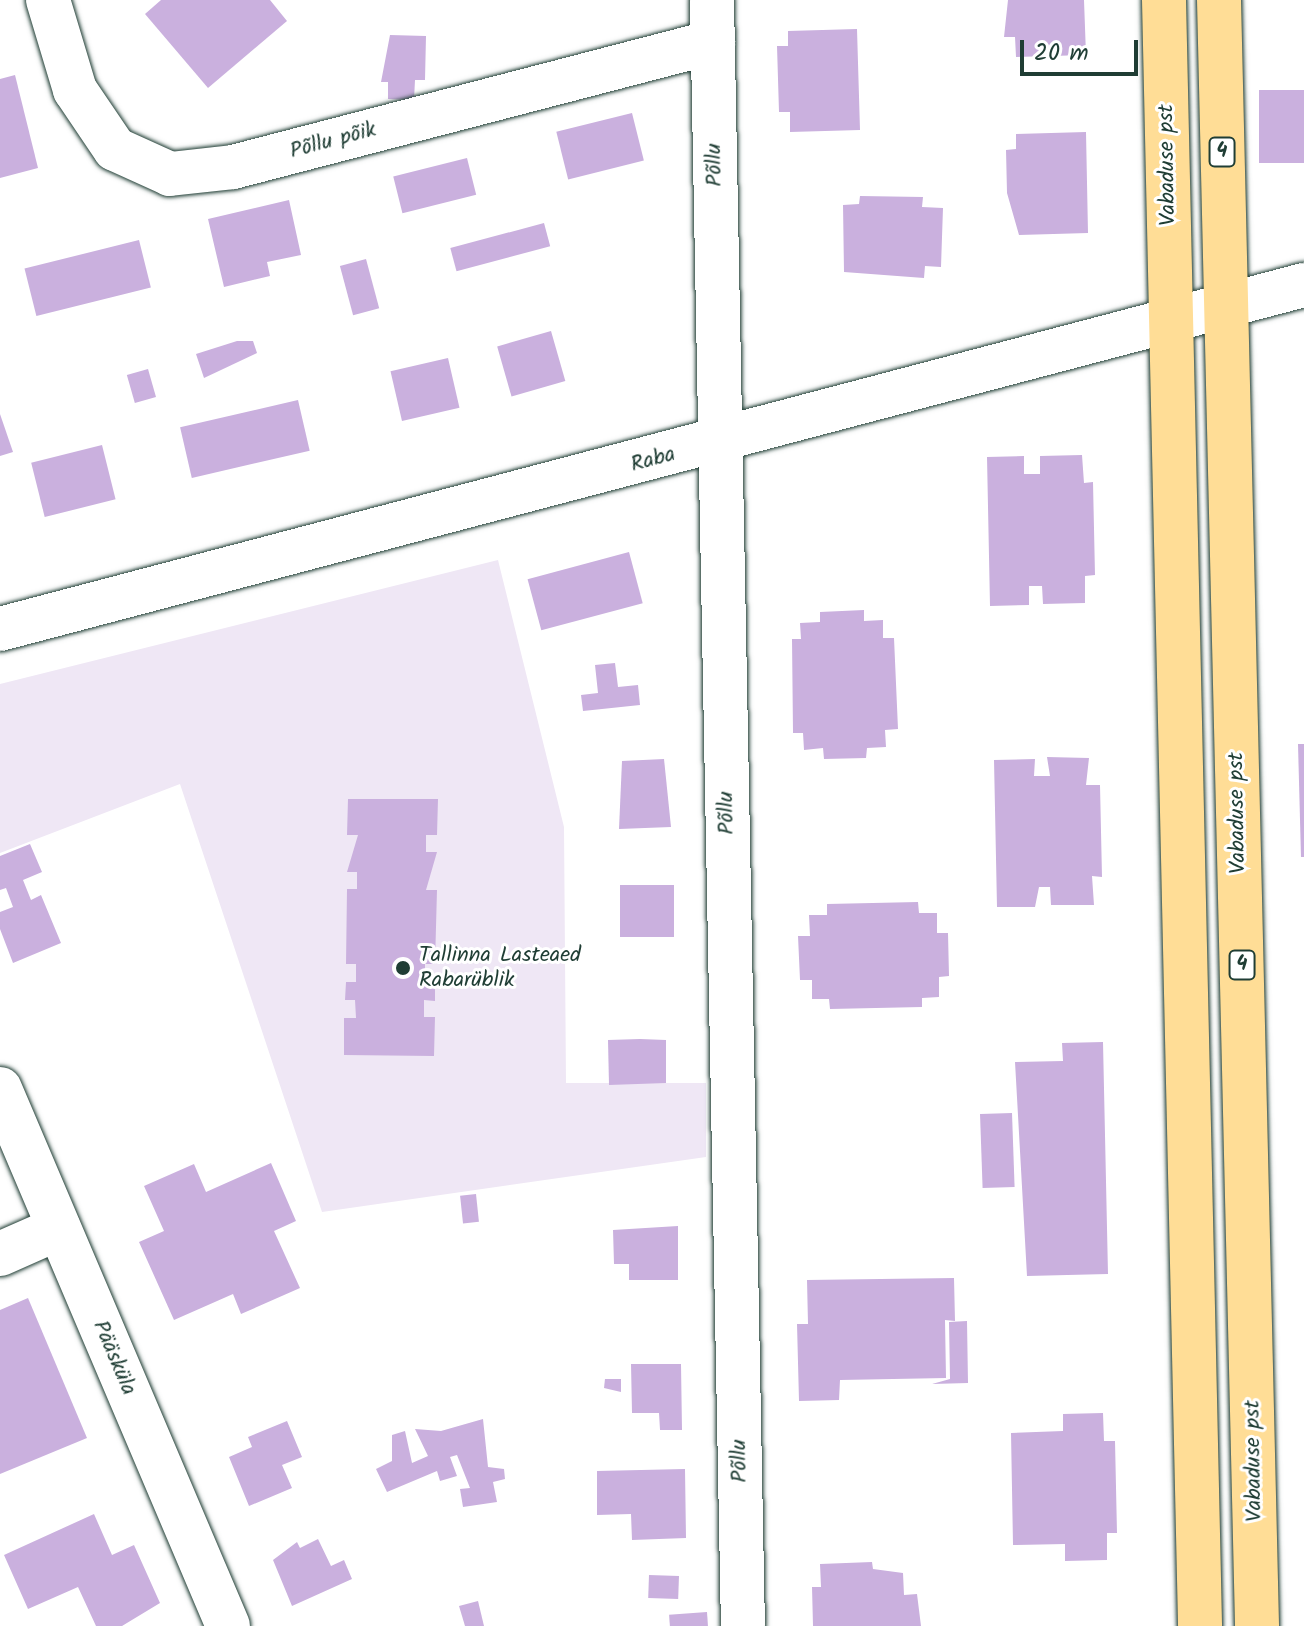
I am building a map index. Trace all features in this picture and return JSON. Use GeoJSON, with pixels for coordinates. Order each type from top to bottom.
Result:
{"type":"FeatureCollection","features":[{"type":"Feature","properties":{"kind":"highway","name":"Vabaduse pst"},"geometry":{"type":"LineString","coordinates":[[1164,0],[1200,1626]]}},
{"type":"Feature","properties":{"kind":"highway","name":"Vabaduse pst"},"geometry":{"type":"LineString","coordinates":[[1219,0],[1257,1626]]}},
{"type":"Feature","properties":{"kind":"street","name":"Põllu põik"},"geometry":{"type":"LineString","coordinates":[[48,0],[75,90],[115,149],[170,174],[233,167],[713,21]]}},
{"type":"Feature","properties":{"kind":"street","name":"Põllu"},"geometry":{"type":"LineString","coordinates":[[713,21],[743,1626]]}},
{"type":"Feature","properties":{"kind":"street","name":"Raba"},"geometry":{"type":"LineString","coordinates":[[0,629],[720,443],[1304,285]]}},
{"type":"Feature","properties":{"kind":"street","name":"Pääsküla"},"geometry":{"type":"LineString","coordinates":[[0,1089],[228,1626]]}},
{"type":"Feature","properties":{"kind":"street"},"geometry":{"type":"LineString","coordinates":[[0,1254],[59,1228]]}},
{"type":"Feature","properties":{"kind":"shaded area","name":"Tallinna Lasteaed Rabarüblik"},"geometry":{"type":"Polygon","coordinates":[[[498,560],[564,827],[566,1083],[706,1083],[706,1157],[322,1212],[180,784],[0,853],[0,684],[498,560]]]}},
{"type":"Feature","properties":{"kind":"building"},"geometry":{"type":"Polygon","coordinates":[[[161,0],[270,0],[287,21],[208,88],[145,14],[161,0]]]}},
{"type":"Feature","properties":{"kind":"building"},"geometry":{"type":"Polygon","coordinates":[[[1008,0],[1084,0],[1086,55],[1016,57],[1015,37],[1004,37],[1008,0]]]}},
{"type":"Feature","properties":{"kind":"building"},"geometry":{"type":"Polygon","coordinates":[[[857,29],[860,130],[790,132],[790,112],[779,112],[777,46],[788,46],[788,31],[857,29]]]}},
{"type":"Feature","properties":{"kind":"building"},"geometry":{"type":"Polygon","coordinates":[[[390,35],[426,36],[425,80],[415,80],[414,100],[388,99],[388,82],[381,82],[390,35]]]}},
{"type":"Feature","properties":{"kind":"building"},"geometry":{"type":"Polygon","coordinates":[[[15,75],[38,168],[0,178],[0,79],[15,75]]]}},
{"type":"Feature","properties":{"kind":"building"},"geometry":{"type":"Polygon","coordinates":[[[1259,90],[1304,90],[1304,163],[1259,163],[1259,90]]]}},
{"type":"Feature","properties":{"kind":"building"},"geometry":{"type":"Polygon","coordinates":[[[632,113],[644,161],[568,179],[556,132],[632,113]]]}},
{"type":"Feature","properties":{"kind":"building"},"geometry":{"type":"Polygon","coordinates":[[[1086,132],[1088,233],[1019,235],[1007,193],[1006,150],[1016,149],[1016,134],[1086,132]]]}},
{"type":"Feature","properties":{"kind":"building"},"geometry":{"type":"Polygon","coordinates":[[[467,158],[476,195],[402,213],[393,176],[467,158]]]}},
{"type":"Feature","properties":{"kind":"building"},"geometry":{"type":"Polygon","coordinates":[[[860,196],[923,197],[922,207],[943,208],[941,267],[925,266],[924,278],[844,272],[843,205],[859,204],[860,196]]]}},
{"type":"Feature","properties":{"kind":"building"},"geometry":{"type":"Polygon","coordinates":[[[289,200],[301,255],[267,262],[270,276],[224,287],[208,219],[289,200]]]}},
{"type":"Feature","properties":{"kind":"building"},"geometry":{"type":"Polygon","coordinates":[[[544,223],[550,246],[457,271],[450,248],[544,223]]]}},
{"type":"Feature","properties":{"kind":"building"},"geometry":{"type":"Polygon","coordinates":[[[139,240],[151,288],[36,316],[25,269],[139,240]]]}},
{"type":"Feature","properties":{"kind":"building"},"geometry":{"type":"Polygon","coordinates":[[[366,259],[379,308],[353,315],[340,266],[366,259]]]}},
{"type":"Feature","properties":{"kind":"building"},"geometry":{"type":"Polygon","coordinates":[[[551,331],[565,381],[512,396],[497,346],[551,331]]]}},
{"type":"Feature","properties":{"kind":"building"},"geometry":{"type":"Polygon","coordinates":[[[237,341],[253,341],[257,353],[204,378],[196,354],[237,341]]]}},
{"type":"Feature","properties":{"kind":"building"},"geometry":{"type":"Polygon","coordinates":[[[448,358],[459,408],[402,421],[391,371],[448,358]]]}},
{"type":"Feature","properties":{"kind":"building"},"geometry":{"type":"Polygon","coordinates":[[[148,369],[156,397],[135,403],[127,375],[148,369]]]}},
{"type":"Feature","properties":{"kind":"building"},"geometry":{"type":"Polygon","coordinates":[[[298,400],[310,451],[192,478],[180,427],[298,400]]]}},
{"type":"Feature","properties":{"kind":"building"},"geometry":{"type":"Polygon","coordinates":[[[0,414],[13,452],[0,456],[0,414]]]}},
{"type":"Feature","properties":{"kind":"building"},"geometry":{"type":"Polygon","coordinates":[[[102,445],[116,499],[45,517],[31,463],[102,445]]]}},
{"type":"Feature","properties":{"kind":"building"},"geometry":{"type":"Polygon","coordinates":[[[1082,455],[1084,483],[1093,482],[1095,575],[1085,576],[1085,603],[1043,604],[1042,586],[1029,586],[1029,605],[990,606],[987,457],[1024,456],[1024,474],[1040,474],[1040,456],[1082,455]]]}},
{"type":"Feature","properties":{"kind":"building"},"geometry":{"type":"Polygon","coordinates":[[[629,552],[643,603],[541,630],[528,579],[629,552]]]}},
{"type":"Feature","properties":{"kind":"building"},"geometry":{"type":"Polygon","coordinates":[[[864,610],[864,621],[883,620],[883,638],[894,638],[898,729],[885,730],[886,747],[867,748],[866,758],[824,759],[823,748],[804,750],[803,733],[793,733],[792,639],[801,639],[800,623],[820,622],[820,612],[864,610]]]}},
{"type":"Feature","properties":{"kind":"building"},"geometry":{"type":"Polygon","coordinates":[[[615,663],[618,687],[638,685],[640,705],[583,711],[581,695],[598,693],[595,665],[615,663]]]}},
{"type":"Feature","properties":{"kind":"building"},"geometry":{"type":"Polygon","coordinates":[[[1298,744],[1304,744],[1304,857],[1301,857],[1298,744]]]}},
{"type":"Feature","properties":{"kind":"building"},"geometry":{"type":"Polygon","coordinates":[[[1047,757],[1089,758],[1086,785],[1100,785],[1102,877],[1092,876],[1094,905],[1051,905],[1050,887],[1039,887],[1035,907],[997,907],[994,760],[1035,759],[1034,776],[1050,776],[1047,757]]]}},
{"type":"Feature","properties":{"kind":"building"},"geometry":{"type":"Polygon","coordinates":[[[664,759],[671,827],[619,829],[622,761],[664,759]]]}},
{"type":"Feature","properties":{"kind":"building"},"geometry":{"type":"Polygon","coordinates":[[[348,799],[438,799],[437,835],[426,835],[426,852],[437,852],[426,890],[437,890],[435,964],[425,964],[425,981],[435,981],[435,1001],[424,1000],[424,1017],[435,1017],[434,1056],[344,1055],[344,1018],[356,1018],[355,1000],[345,1000],[346,982],[356,982],[356,964],[346,964],[347,889],[357,889],[357,872],[347,872],[358,835],[347,835],[348,799]]]}},
{"type":"Feature","properties":{"kind":"building"},"geometry":{"type":"Polygon","coordinates":[[[30,844],[42,872],[23,880],[31,900],[41,895],[61,943],[13,963],[0,929],[0,912],[13,907],[6,888],[0,890],[0,856],[30,844]]]}},
{"type":"Feature","properties":{"kind":"building"},"geometry":{"type":"Polygon","coordinates":[[[620,885],[674,885],[674,937],[620,937],[620,885]]]}},
{"type":"Feature","properties":{"kind":"building"},"geometry":{"type":"Polygon","coordinates":[[[918,902],[919,913],[937,913],[937,933],[948,933],[949,976],[939,977],[939,997],[922,998],[922,1007],[830,1009],[829,999],[812,999],[812,980],[800,980],[798,936],[810,936],[809,915],[827,915],[827,904],[918,902]]]}},
{"type":"Feature","properties":{"kind":"building"},"geometry":{"type":"Polygon","coordinates":[[[608,1040],[666,1040],[666,1083],[609,1085],[608,1040]]]}},
{"type":"Feature","properties":{"kind":"building"},"geometry":{"type":"Polygon","coordinates":[[[1103,1042],[1108,1274],[1027,1276],[1015,1062],[1063,1061],[1062,1043],[1103,1042]]]}},
{"type":"Feature","properties":{"kind":"building"},"geometry":{"type":"Polygon","coordinates":[[[1012,1113],[1015,1187],[983,1188],[980,1114],[1012,1113]]]}},
{"type":"Feature","properties":{"kind":"building"},"geometry":{"type":"Polygon","coordinates":[[[271,1163],[296,1221],[274,1231],[300,1288],[241,1314],[233,1294],[174,1320],[139,1242],[164,1231],[144,1186],[194,1164],[206,1192],[271,1163]]]}},
{"type":"Feature","properties":{"kind":"building"},"geometry":{"type":"Polygon","coordinates":[[[476,1194],[479,1222],[463,1224],[460,1196],[476,1194]]]}},
{"type":"Feature","properties":{"kind":"building"},"geometry":{"type":"Polygon","coordinates":[[[678,1226],[678,1280],[629,1280],[629,1264],[614,1264],[613,1230],[678,1226]]]}},
{"type":"Feature","properties":{"kind":"building"},"geometry":{"type":"Polygon","coordinates":[[[954,1278],[955,1321],[945,1320],[946,1378],[840,1380],[839,1400],[799,1401],[797,1324],[808,1324],[807,1280],[954,1278]]]}},
{"type":"Feature","properties":{"kind":"building"},"geometry":{"type":"Polygon","coordinates":[[[28,1298],[87,1438],[0,1474],[0,1310],[28,1298]]]}},
{"type":"Feature","properties":{"kind":"building"},"geometry":{"type":"Polygon","coordinates":[[[967,1321],[968,1383],[932,1384],[950,1379],[949,1322],[967,1321]]]}},
{"type":"Feature","properties":{"kind":"building"},"geometry":{"type":"Polygon","coordinates":[[[631,1364],[681,1364],[682,1430],[660,1430],[659,1413],[632,1413],[631,1364]]]}},
{"type":"Feature","properties":{"kind":"building"},"geometry":{"type":"Polygon","coordinates":[[[605,1379],[621,1379],[621,1392],[604,1388],[605,1379]]]}},
{"type":"Feature","properties":{"kind":"building"},"geometry":{"type":"Polygon","coordinates":[[[1103,1413],[1104,1441],[1115,1441],[1117,1533],[1107,1533],[1107,1560],[1065,1561],[1065,1544],[1013,1545],[1011,1433],[1063,1431],[1063,1414],[1103,1413]]]}},
{"type":"Feature","properties":{"kind":"building"},"geometry":{"type":"Polygon","coordinates":[[[483,1419],[488,1467],[504,1469],[505,1479],[493,1482],[497,1502],[463,1507],[460,1489],[470,1488],[457,1455],[450,1457],[457,1476],[440,1481],[437,1471],[387,1492],[376,1469],[392,1461],[392,1435],[405,1431],[412,1463],[428,1456],[415,1429],[441,1431],[483,1419]]]}},
{"type":"Feature","properties":{"kind":"building"},"geometry":{"type":"Polygon","coordinates":[[[287,1421],[302,1457],[282,1465],[292,1488],[249,1506],[229,1457],[252,1447],[248,1437],[287,1421]]]}},
{"type":"Feature","properties":{"kind":"building"},"geometry":{"type":"Polygon","coordinates":[[[685,1469],[686,1538],[632,1540],[631,1514],[597,1515],[597,1471],[685,1469]]]}},
{"type":"Feature","properties":{"kind":"building"},"geometry":{"type":"Polygon","coordinates":[[[94,1514],[112,1555],[134,1545],[160,1603],[122,1626],[96,1626],[78,1587],[28,1609],[4,1555],[94,1514]]]}},
{"type":"Feature","properties":{"kind":"building"},"geometry":{"type":"Polygon","coordinates":[[[318,1539],[331,1566],[344,1560],[352,1579],[292,1606],[273,1560],[297,1542],[300,1548],[318,1539]]]}},
{"type":"Feature","properties":{"kind":"building"},"geometry":{"type":"Polygon","coordinates":[[[872,1562],[873,1569],[903,1573],[904,1595],[917,1594],[921,1626],[813,1626],[812,1587],[821,1587],[820,1564],[872,1562]]]}},
{"type":"Feature","properties":{"kind":"building"},"geometry":{"type":"Polygon","coordinates":[[[649,1575],[679,1576],[678,1599],[648,1598],[649,1575]]]}},
{"type":"Feature","properties":{"kind":"building"},"geometry":{"type":"Polygon","coordinates":[[[478,1601],[484,1626],[465,1626],[459,1606],[478,1601]]]}},
{"type":"Feature","properties":{"kind":"building"},"geometry":{"type":"Polygon","coordinates":[[[707,1612],[708,1626],[670,1626],[669,1615],[707,1612]]]}},
{"type":"Feature","properties":{"kind":"place","name":"Tallinna Lasteaed Rabarüblik"},"geometry":{"type":"Point","coordinates":[403,968]}}]}
